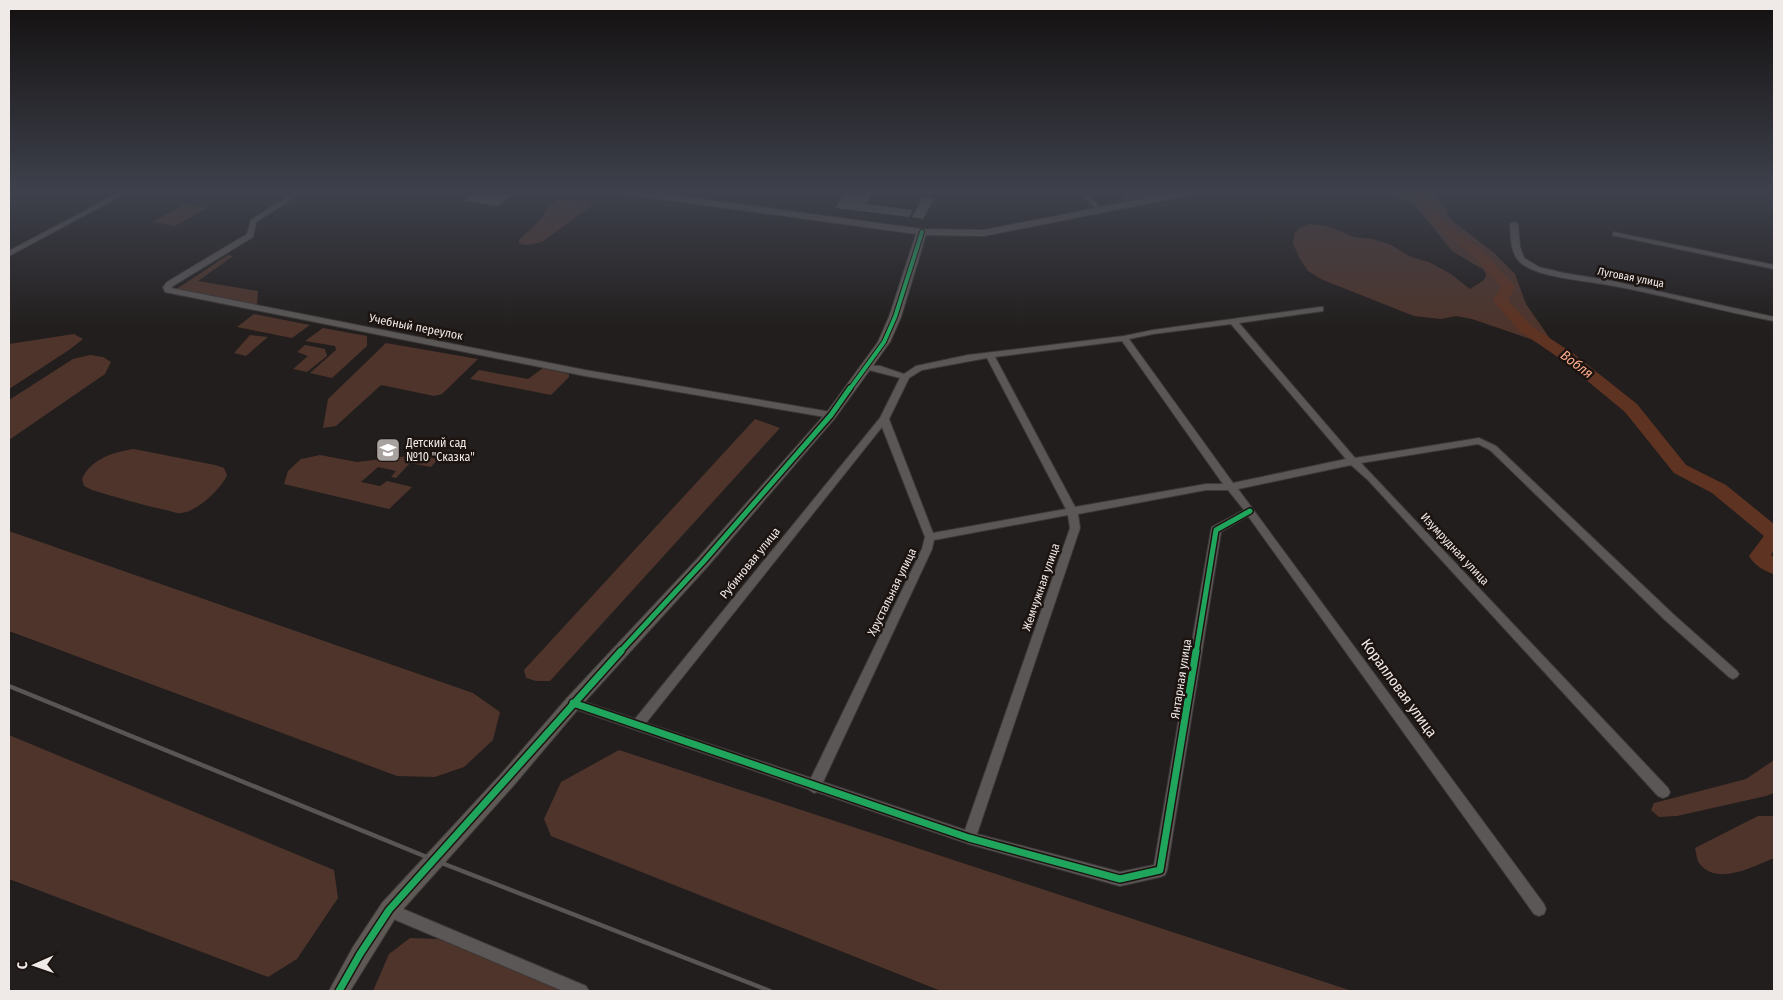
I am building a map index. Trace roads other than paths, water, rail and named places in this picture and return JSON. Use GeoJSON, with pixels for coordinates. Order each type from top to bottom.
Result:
{"type":"FeatureCollection","features":[{"type":"Feature","properties":{"kind":"street"},"geometry":{"type":"LineString","coordinates":[[9,254],[41,237]]}},
{"type":"Feature","properties":{"kind":"street","name":"Учебный переулок"},"geometry":{"type":"LineString","coordinates":[[249,237],[170,284],[167,287],[168,290],[585,373],[831,415]]}},
{"type":"Feature","properties":{"kind":"street"},"geometry":{"type":"LineString","coordinates":[[339,991],[360,954],[389,910],[508,779],[573,703],[703,562],[831,415],[868,367],[884,342],[895,317],[921,237]]}},
{"type":"Feature","properties":{"kind":"street","name":"Луговая улица"},"geometry":{"type":"LineString","coordinates":[[1515,237],[1521,259],[1527,264],[1549,272],[1597,282],[1612,283],[1774,320]]}},
{"type":"Feature","properties":{"kind":"street"},"geometry":{"type":"LineString","coordinates":[[1629,237],[1774,267]]}},
{"type":"Feature","properties":{"kind":"street"},"geometry":{"type":"LineString","coordinates":[[884,419],[905,378],[919,368],[990,355],[1124,338],[1320,309]]}},
{"type":"Feature","properties":{"kind":"street","name":"Изумрудная улица"},"geometry":{"type":"LineString","coordinates":[[1232,321],[1353,462],[1372,478],[1663,792]]}},
{"type":"Feature","properties":{"kind":"street"},"geometry":{"type":"LineString","coordinates":[[1124,338],[1230,488]]}},
{"type":"Feature","properties":{"kind":"street","name":"Жемчужная улица"},"geometry":{"type":"LineString","coordinates":[[969,838],[1075,528],[1073,512],[990,355]]}},
{"type":"Feature","properties":{"kind":"street"},"geometry":{"type":"LineString","coordinates":[[868,367],[880,369],[905,378]]}},
{"type":"Feature","properties":{"kind":"street","name":"Хрустальная улица"},"geometry":{"type":"LineString","coordinates":[[814,786],[927,549],[930,537],[884,419]]}},
{"type":"Feature","properties":{"kind":"street","name":"Рубиновая улица"},"geometry":{"type":"LineString","coordinates":[[637,725],[884,419]]}},
{"type":"Feature","properties":{"kind":"street"},"geometry":{"type":"LineString","coordinates":[[930,537],[1206,488],[1230,488],[1353,462],[1479,441],[1493,448],[1669,617],[1733,674]]}},
{"type":"Feature","properties":{"kind":"street","name":"Коралловая улица"},"geometry":{"type":"LineString","coordinates":[[1230,488],[1250,511],[1539,909]]}},
{"type":"Feature","properties":{"kind":"street","name":"Янтарная улица"},"geometry":{"type":"LineString","coordinates":[[969,838],[1120,879],[1160,870],[1216,530],[1250,511]]}},
{"type":"Feature","properties":{"kind":"street"},"geometry":{"type":"LineString","coordinates":[[573,703],[969,838]]}},
{"type":"Feature","properties":{"kind":"street"},"geometry":{"type":"LineString","coordinates":[[389,910],[581,991]]}},
{"type":"Feature","properties":{"kind":"waterway","name":"Вобля"},"geometry":{"type":"LineString","coordinates":[[1456,237],[1476,251],[1508,287],[1500,301],[1526,329],[1568,357],[1631,408],[1680,469],[1719,489],[1774,534]]}},
{"type":"Feature","properties":{"kind":"waterway","name":"Вобля"},"geometry":{"type":"LineString","coordinates":[[1774,537],[1759,556],[1774,567]]}},
{"type":"Feature","properties":{"kind":"railway"},"geometry":{"type":"LineString","coordinates":[[9,686],[434,860],[770,991]]}},
{"type":"Feature","properties":{"kind":"place","name":"Детский сад №10 \"Сказка\""},"geometry":{"type":"Point","coordinates":[388,450]}}]}
